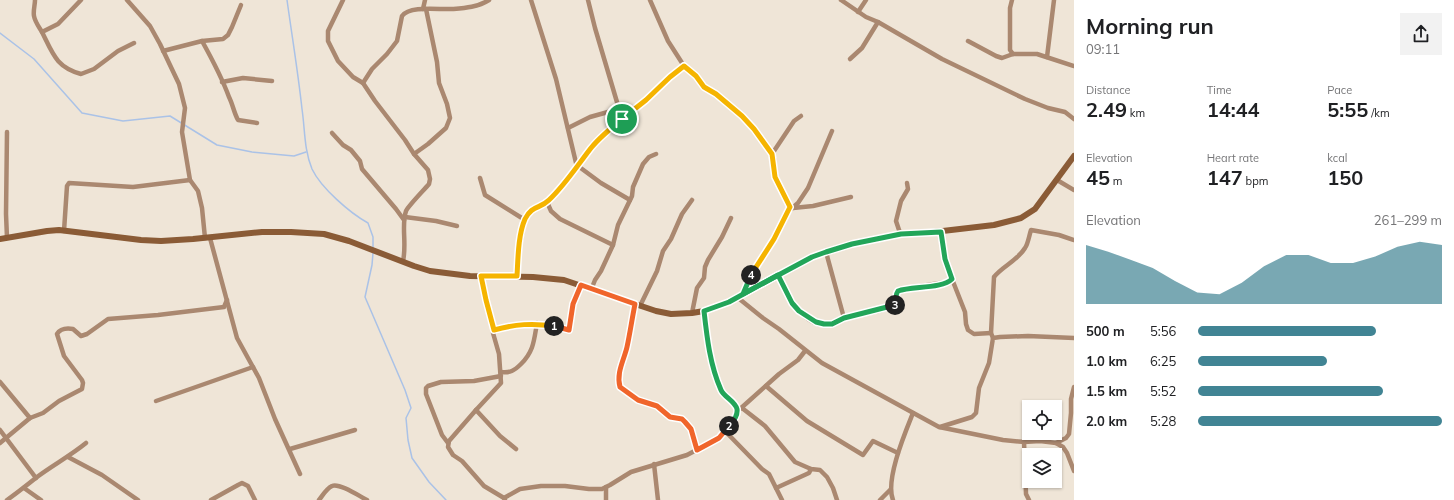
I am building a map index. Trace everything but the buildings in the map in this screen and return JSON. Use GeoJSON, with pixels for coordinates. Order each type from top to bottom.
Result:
{"type":"FeatureCollection","features":[{"type":"Feature","properties":{"kind":"street"},"geometry":{"type":"LineString","coordinates":[[35,0],[34,17],[50,49],[64,67],[69,70],[81,74],[94,69],[134,43]]}},
{"type":"Feature","properties":{"kind":"street"},"geometry":{"type":"LineString","coordinates":[[42,32],[58,24],[81,0]]}},
{"type":"Feature","properties":{"kind":"street"},"geometry":{"type":"LineString","coordinates":[[127,0],[150,26],[179,84],[185,108],[182,132],[190,180],[198,191],[207,238],[227,300],[237,338],[263,387],[275,419],[290,449],[300,474]]}},
{"type":"Feature","properties":{"kind":"street"},"geometry":{"type":"LineString","coordinates":[[342,0],[328,31],[328,42],[338,61],[354,77],[363,83],[414,154],[428,170],[430,179],[429,184],[407,209],[405,219],[406,251],[403,261]]}},
{"type":"Feature","properties":{"kind":"street"},"geometry":{"type":"LineString","coordinates":[[414,154],[446,128],[450,118],[439,83],[437,62],[425,9],[425,0]]}},
{"type":"Feature","properties":{"kind":"street"},"geometry":{"type":"LineString","coordinates":[[363,83],[372,69],[398,41],[402,16],[404,13],[412,10],[462,8],[479,5],[489,0]]}},
{"type":"Feature","properties":{"kind":"street"},"geometry":{"type":"LineString","coordinates":[[531,0],[556,79],[578,167],[630,200]]}},
{"type":"Feature","properties":{"kind":"street"},"geometry":{"type":"LineString","coordinates":[[588,0],[622,119]]}},
{"type":"Feature","properties":{"kind":"street"},"geometry":{"type":"LineString","coordinates":[[650,0],[668,41],[684,66],[696,76],[704,87],[716,94],[746,120],[772,154],[775,177],[791,209]]}},
{"type":"Feature","properties":{"kind":"street"},"geometry":{"type":"LineString","coordinates":[[841,0],[858,12],[942,59],[1024,99],[1048,108],[1065,112],[1074,119]]}},
{"type":"Feature","properties":{"kind":"street"},"geometry":{"type":"LineString","coordinates":[[858,12],[866,0]]}},
{"type":"Feature","properties":{"kind":"street"},"geometry":{"type":"LineString","coordinates":[[1012,0],[1010,8],[1010,50],[1013,54]]}},
{"type":"Feature","properties":{"kind":"street"},"geometry":{"type":"LineString","coordinates":[[1047,57],[1054,0]]}},
{"type":"Feature","properties":{"kind":"street"},"geometry":{"type":"LineString","coordinates":[[163,51],[202,41],[223,39],[228,35],[241,5]]}},
{"type":"Feature","properties":{"kind":"street"},"geometry":{"type":"LineString","coordinates":[[850,58],[862,48],[878,22]]}},
{"type":"Feature","properties":{"kind":"street"},"geometry":{"type":"LineString","coordinates":[[202,41],[230,97],[238,120],[257,123]]}},
{"type":"Feature","properties":{"kind":"street"},"geometry":{"type":"LineString","coordinates":[[968,41],[1002,58],[1013,54],[1037,54],[1074,66]]}},
{"type":"Feature","properties":{"kind":"street"},"geometry":{"type":"LineString","coordinates":[[517,276],[518,250],[525,220],[533,209],[547,202],[558,191],[578,167],[591,148],[606,132],[646,100],[684,66]]}},
{"type":"Feature","properties":{"kind":"street"},"geometry":{"type":"LineString","coordinates":[[222,82],[243,78],[272,81]]}},
{"type":"Feature","properties":{"kind":"street"},"geometry":{"type":"LineString","coordinates":[[568,128],[590,117],[618,108]]}},
{"type":"Feature","properties":{"kind":"street"},"geometry":{"type":"LineString","coordinates":[[772,154],[794,121],[801,116]]}},
{"type":"Feature","properties":{"kind":"street"},"geometry":{"type":"LineString","coordinates":[[740,296],[774,239],[782,221],[808,188],[832,131]]}},
{"type":"Feature","properties":{"kind":"street"},"geometry":{"type":"LineString","coordinates":[[7,132],[7,238]]}},
{"type":"Feature","properties":{"kind":"street"},"geometry":{"type":"LineString","coordinates":[[332,133],[343,145],[351,150],[360,161],[362,169],[405,219],[436,221],[457,226]]}},
{"type":"Feature","properties":{"kind":"street"},"geometry":{"type":"LineString","coordinates":[[591,290],[613,244],[618,225],[630,200],[643,164],[649,157],[656,154]]}},
{"type":"Feature","properties":{"kind":"street"},"geometry":{"type":"LineString","coordinates":[[0,239],[47,231],[64,231],[161,241],[262,232],[324,234],[349,241],[430,271],[470,276],[517,276],[564,280],[656,311],[671,314],[692,313],[704,311],[729,302],[812,257],[852,244],[901,234],[941,232],[994,224],[1020,218],[1035,209],[1074,156]]}},
{"type":"Feature","properties":{"kind":"street"},"geometry":{"type":"LineString","coordinates":[[480,178],[485,195],[525,220]]}},
{"type":"Feature","properties":{"kind":"street"},"geometry":{"type":"LineString","coordinates":[[64,231],[67,186],[69,183],[133,187],[190,180]]}},
{"type":"Feature","properties":{"kind":"street"},"geometry":{"type":"LineString","coordinates":[[1057,180],[1074,190]]}},
{"type":"Feature","properties":{"kind":"street"},"geometry":{"type":"LineString","coordinates":[[901,234],[898,230],[896,221],[901,201],[908,189],[907,183]]}},
{"type":"Feature","properties":{"kind":"street"},"geometry":{"type":"LineString","coordinates":[[791,209],[813,206],[851,197]]}},
{"type":"Feature","properties":{"kind":"street"},"geometry":{"type":"LineString","coordinates":[[692,200],[682,214],[663,251],[657,271],[638,305],[620,368],[619,380],[620,387],[638,400],[657,406],[670,417],[682,419],[691,429],[697,450]]}},
{"type":"Feature","properties":{"kind":"street"},"geometry":{"type":"LineString","coordinates":[[547,202],[551,212],[560,219],[613,244]]}},
{"type":"Feature","properties":{"kind":"street"},"geometry":{"type":"LineString","coordinates":[[692,313],[697,288],[704,278],[705,267],[731,218]]}},
{"type":"Feature","properties":{"kind":"street"},"geometry":{"type":"LineString","coordinates":[[939,427],[972,417],[976,413],[979,388],[989,363],[993,338],[991,333],[994,277],[999,271],[1014,260],[1025,248],[1031,230],[1059,235],[1074,240]]}},
{"type":"Feature","properties":{"kind":"street"},"geometry":{"type":"LineString","coordinates":[[941,232],[945,259],[965,312],[968,330],[974,334],[991,333]]}},
{"type":"Feature","properties":{"kind":"street"},"geometry":{"type":"LineString","coordinates":[[826,252],[844,318]]}},
{"type":"Feature","properties":{"kind":"street"},"geometry":{"type":"LineString","coordinates":[[778,275],[792,303],[799,311],[816,322],[824,324],[832,324],[844,318],[894,306],[896,301],[895,295],[898,291],[940,284],[952,279]]}},
{"type":"Feature","properties":{"kind":"street"},"geometry":{"type":"LineString","coordinates":[[448,443],[501,383],[498,354],[493,333],[494,330],[481,276]]}},
{"type":"Feature","properties":{"kind":"street"},"geometry":{"type":"LineString","coordinates":[[494,330],[517,324],[537,323],[569,330],[573,304],[581,285]]}},
{"type":"Feature","properties":{"kind":"street"},"geometry":{"type":"LineString","coordinates":[[740,296],[763,318],[779,328],[805,351],[822,363],[939,427],[996,439],[1024,442],[1040,440],[1056,443],[1063,447],[1073,465],[1074,471]]}},
{"type":"Feature","properties":{"kind":"street"},"geometry":{"type":"LineString","coordinates":[[0,443],[30,418],[44,413],[53,405],[82,389],[82,380],[64,356],[57,334],[63,329],[73,329],[81,336],[88,334],[108,319],[224,307],[227,300]]}},
{"type":"Feature","properties":{"kind":"street"},"geometry":{"type":"LineString","coordinates":[[537,323],[532,350],[514,370],[509,373],[474,381],[441,382],[426,388],[426,394],[442,435],[448,443],[449,451],[462,461],[484,486],[505,499],[520,489],[541,486],[566,486],[598,490],[606,488],[631,472],[687,455],[719,438],[735,419],[737,412],[736,406],[722,392],[718,382],[709,348],[704,311]]}},
{"type":"Feature","properties":{"kind":"street"},"geometry":{"type":"LineString","coordinates":[[993,338],[1028,336],[1074,338]]}},
{"type":"Feature","properties":{"kind":"street"},"geometry":{"type":"LineString","coordinates":[[737,412],[798,360],[805,351]]}},
{"type":"Feature","properties":{"kind":"street"},"geometry":{"type":"LineString","coordinates":[[156,401],[253,367]]}},
{"type":"Feature","properties":{"kind":"street"},"geometry":{"type":"LineString","coordinates":[[0,382],[30,418]]}},
{"type":"Feature","properties":{"kind":"street"},"geometry":{"type":"LineString","coordinates":[[766,386],[808,421],[863,455],[873,441],[898,453]]}},
{"type":"Feature","properties":{"kind":"street"},"geometry":{"type":"LineString","coordinates":[[1056,443],[1066,438],[1069,434],[1071,399],[1074,387]]}},
{"type":"Feature","properties":{"kind":"street"},"geometry":{"type":"LineString","coordinates":[[742,408],[765,426],[795,462],[811,469],[820,470],[827,477],[837,500]]}},
{"type":"Feature","properties":{"kind":"street"},"geometry":{"type":"LineString","coordinates":[[476,410],[500,436],[516,449]]}},
{"type":"Feature","properties":{"kind":"street"},"geometry":{"type":"LineString","coordinates":[[893,500],[890,490],[898,453],[913,413]]}},
{"type":"Feature","properties":{"kind":"street"},"geometry":{"type":"LineString","coordinates":[[0,430],[36,478]]}},
{"type":"Feature","properties":{"kind":"street"},"geometry":{"type":"LineString","coordinates":[[290,449],[355,430]]}},
{"type":"Feature","properties":{"kind":"street"},"geometry":{"type":"LineString","coordinates":[[725,431],[762,469],[769,474],[782,500]]}},
{"type":"Feature","properties":{"kind":"street"},"geometry":{"type":"LineString","coordinates":[[1024,442],[1026,494],[1029,500]]}},
{"type":"Feature","properties":{"kind":"street"},"geometry":{"type":"LineString","coordinates":[[7,500],[86,443]]}},
{"type":"Feature","properties":{"kind":"street"},"geometry":{"type":"LineString","coordinates":[[68,457],[102,475],[138,500]]}},
{"type":"Feature","properties":{"kind":"street"},"geometry":{"type":"LineString","coordinates":[[654,464],[658,500]]}},
{"type":"Feature","properties":{"kind":"street"},"geometry":{"type":"LineString","coordinates":[[776,488],[809,473],[811,469]]}},
{"type":"Feature","properties":{"kind":"street"},"geometry":{"type":"LineString","coordinates":[[210,500],[242,483],[248,486],[255,500]]}},
{"type":"Feature","properties":{"kind":"street"},"geometry":{"type":"LineString","coordinates":[[319,500],[328,489],[333,486],[340,486],[367,500]]}},
{"type":"Feature","properties":{"kind":"street"},"geometry":{"type":"LineString","coordinates":[[24,488],[41,500]]}},
{"type":"Feature","properties":{"kind":"street"},"geometry":{"type":"LineString","coordinates":[[606,488],[606,500]]}},
{"type":"Feature","properties":{"kind":"street"},"geometry":{"type":"LineString","coordinates":[[880,500],[890,490]]}},
{"type":"Feature","properties":{"kind":"waterway"},"geometry":{"type":"LineString","coordinates":[[287,0],[309,162],[316,176],[329,192],[345,207],[368,223],[373,237],[373,248]]}},
{"type":"Feature","properties":{"kind":"waterway"},"geometry":{"type":"LineString","coordinates":[[0,33],[34,59],[82,113],[123,121],[170,116],[217,145],[252,152],[294,156],[306,152]]}},
{"type":"Feature","properties":{"kind":"waterway"},"geometry":{"type":"LineString","coordinates":[[373,253],[365,297],[405,390],[411,408],[406,418],[408,440],[412,458],[429,482],[446,500]]}},
{"type":"Feature","properties":{"kind":"route"},"geometry":{"type":"LineString","coordinates":[[684,66],[696,76],[704,87],[716,94],[746,120],[770,151],[774,160],[775,177],[790,205],[790,210],[782,221],[774,239],[748,281],[743,294],[789,269],[812,257],[852,244],[901,234],[941,232],[945,259],[952,279],[940,284],[903,289],[898,291],[895,295],[896,304],[894,306],[844,318],[828,325],[816,322],[799,311],[792,303],[778,275],[729,302],[704,311],[709,348],[718,382],[722,392],[736,406],[737,414],[735,419],[719,438],[697,450],[691,429],[682,419],[670,417],[657,406],[638,400],[619,385],[620,368],[626,349],[635,304],[591,290],[581,285],[573,304],[569,330],[537,323],[517,324],[494,330],[483,288],[481,276],[517,276],[518,250],[524,223],[528,214],[533,209],[547,202],[558,191],[591,148],[606,132],[622,119],[684,66]]}}]}
